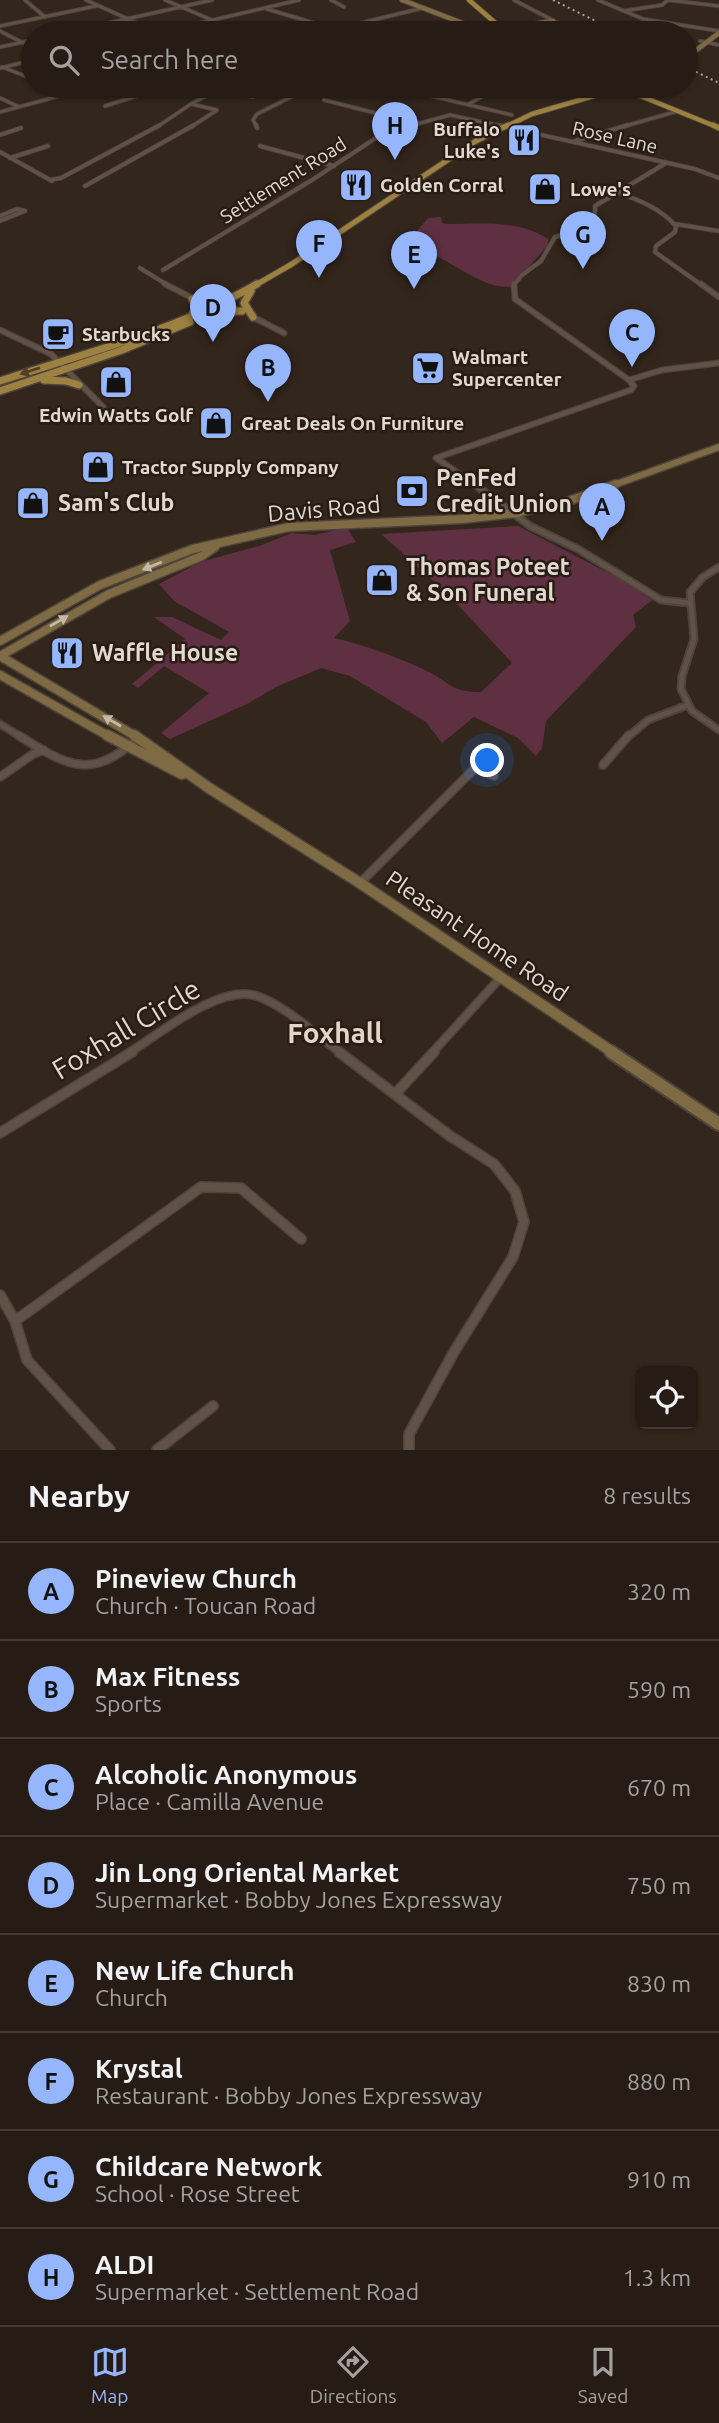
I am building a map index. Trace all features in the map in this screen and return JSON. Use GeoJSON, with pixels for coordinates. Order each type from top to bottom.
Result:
{"type":"FeatureCollection","features":[{"type":"Feature","properties":{"kind":"main road"},"geometry":{"type":"LineString","coordinates":[[402,0],[454,21]]}},
{"type":"Feature","properties":{"kind":"main road"},"geometry":{"type":"LineString","coordinates":[[469,0],[492,21]]}},
{"type":"Feature","properties":{"kind":"main road"},"geometry":{"type":"LineString","coordinates":[[698,49],[719,32]]}},
{"type":"Feature","properties":{"kind":"main road"},"geometry":{"type":"LineString","coordinates":[[0,381],[221,305],[253,288],[496,130],[532,114],[586,98]]}},
{"type":"Feature","properties":{"kind":"main road"},"geometry":{"type":"LineString","coordinates":[[645,98],[719,128]]}},
{"type":"Feature","properties":{"kind":"main road"},"geometry":{"type":"LineString","coordinates":[[512,122],[512,115],[532,114]]}},
{"type":"Feature","properties":{"kind":"main road"},"geometry":{"type":"LineString","coordinates":[[496,130],[517,129]]}},
{"type":"Feature","properties":{"kind":"main road"},"geometry":{"type":"LineString","coordinates":[[253,288],[244,303],[253,317]]}},
{"type":"Feature","properties":{"kind":"main road"},"geometry":{"type":"LineString","coordinates":[[192,299],[198,307],[192,315]]}},
{"type":"Feature","properties":{"kind":"main road"},"geometry":{"type":"LineString","coordinates":[[214,312],[221,305]]}},
{"type":"Feature","properties":{"kind":"main road"},"geometry":{"type":"LineString","coordinates":[[0,391],[88,362],[214,312],[242,311]]}},
{"type":"Feature","properties":{"kind":"main road"},"geometry":{"type":"LineString","coordinates":[[23,383],[54,379],[77,383],[80,369],[88,362]]}},
{"type":"Feature","properties":{"kind":"main road","name":"Davis Road"},"geometry":{"type":"LineString","coordinates":[[0,641],[100,586],[193,549],[216,546],[289,527],[463,519],[516,513],[579,498],[719,447]]}},
{"type":"Feature","properties":{"kind":"main road","name":"Davis Road"},"geometry":{"type":"LineString","coordinates":[[0,656],[109,594],[202,556],[216,546]]}},
{"type":"Feature","properties":{"kind":"main road","name":"Pleasant Home Road"},"geometry":{"type":"LineString","coordinates":[[0,656],[138,738],[209,788],[360,883],[719,1124]]}},
{"type":"Feature","properties":{"kind":"main road","name":"Pleasant Home Road"},"geometry":{"type":"LineString","coordinates":[[0,674],[129,748],[209,788]]}},
{"type":"Feature","properties":{"kind":"street"},"geometry":{"type":"LineString","coordinates":[[25,0],[45,17]]}},
{"type":"Feature","properties":{"kind":"street"},"geometry":{"type":"LineString","coordinates":[[86,0],[131,21]]}},
{"type":"Feature","properties":{"kind":"street"},"geometry":{"type":"LineString","coordinates":[[164,0],[215,21]]}},
{"type":"Feature","properties":{"kind":"street"},"geometry":{"type":"LineString","coordinates":[[117,21],[212,0]]}},
{"type":"Feature","properties":{"kind":"street"},"geometry":{"type":"LineString","coordinates":[[207,21],[296,0]]}},
{"type":"Feature","properties":{"kind":"street"},"geometry":{"type":"LineString","coordinates":[[331,0],[344,6]]}},
{"type":"Feature","properties":{"kind":"street"},"geometry":{"type":"LineString","coordinates":[[514,0],[553,21]]}},
{"type":"Feature","properties":{"kind":"street"},"geometry":{"type":"LineString","coordinates":[[598,0],[622,12],[655,21]]}},
{"type":"Feature","properties":{"kind":"street"},"geometry":{"type":"LineString","coordinates":[[622,12],[662,5],[668,0],[719,6]]}},
{"type":"Feature","properties":{"kind":"street"},"geometry":{"type":"LineString","coordinates":[[30,21],[96,6]]}},
{"type":"Feature","properties":{"kind":"street"},"geometry":{"type":"LineString","coordinates":[[264,8],[304,21]]}},
{"type":"Feature","properties":{"kind":"street"},"geometry":{"type":"LineString","coordinates":[[372,21],[422,8]]}},
{"type":"Feature","properties":{"kind":"street"},"geometry":{"type":"LineString","coordinates":[[0,29],[21,23]]}},
{"type":"Feature","properties":{"kind":"street"},"geometry":{"type":"LineString","coordinates":[[698,28],[719,32]]}},
{"type":"Feature","properties":{"kind":"street"},"geometry":{"type":"LineString","coordinates":[[0,29],[21,41]]}},
{"type":"Feature","properties":{"kind":"street"},"geometry":{"type":"LineString","coordinates":[[700,41],[719,45]]}},
{"type":"Feature","properties":{"kind":"street"},"geometry":{"type":"LineString","coordinates":[[0,47],[21,42]]}},
{"type":"Feature","properties":{"kind":"street"},"geometry":{"type":"LineString","coordinates":[[1,67],[21,63]]}},
{"type":"Feature","properties":{"kind":"street"},"geometry":{"type":"LineString","coordinates":[[1,67],[21,74]]}},
{"type":"Feature","properties":{"kind":"street"},"geometry":{"type":"LineString","coordinates":[[0,98],[19,107]]}},
{"type":"Feature","properties":{"kind":"street"},"geometry":{"type":"LineString","coordinates":[[0,112],[52,98]]}},
{"type":"Feature","properties":{"kind":"street"},"geometry":{"type":"LineString","coordinates":[[105,106],[135,98]]}},
{"type":"Feature","properties":{"kind":"street"},"geometry":{"type":"LineString","coordinates":[[0,152],[52,181],[122,146],[201,98]]}},
{"type":"Feature","properties":{"kind":"street"},"geometry":{"type":"LineString","coordinates":[[257,128],[253,120],[257,114],[289,98]]}},
{"type":"Feature","properties":{"kind":"street"},"geometry":{"type":"LineString","coordinates":[[439,98],[512,115]]}},
{"type":"Feature","properties":{"kind":"street"},"geometry":{"type":"LineString","coordinates":[[468,105],[480,98]]}},
{"type":"Feature","properties":{"kind":"street"},"geometry":{"type":"LineString","coordinates":[[324,100],[419,124]]}},
{"type":"Feature","properties":{"kind":"street"},"geometry":{"type":"LineString","coordinates":[[85,186],[181,134],[217,110],[191,104]]}},
{"type":"Feature","properties":{"kind":"street"},"geometry":{"type":"LineString","coordinates":[[573,141],[678,111]]}},
{"type":"Feature","properties":{"kind":"street","name":"Settlement Road"},"geometry":{"type":"LineString","coordinates":[[163,270],[382,134],[450,115],[504,126]]}},
{"type":"Feature","properties":{"kind":"street","name":"Rose Lane"},"geometry":{"type":"LineString","coordinates":[[504,126],[666,163],[719,178]]}},
{"type":"Feature","properties":{"kind":"street"},"geometry":{"type":"LineString","coordinates":[[0,135],[21,128]]}},
{"type":"Feature","properties":{"kind":"street"},"geometry":{"type":"LineString","coordinates":[[10,158],[48,146]]}},
{"type":"Feature","properties":{"kind":"street"},"geometry":{"type":"LineString","coordinates":[[260,146],[334,166]]}},
{"type":"Feature","properties":{"kind":"street"},"geometry":{"type":"LineString","coordinates":[[666,163],[594,207],[596,214],[587,225],[555,237],[541,261],[522,275],[513,286],[515,299],[629,380],[634,386],[631,390],[436,458],[516,513],[530,526],[578,549],[661,600],[688,603]]}},
{"type":"Feature","properties":{"kind":"street"},"geometry":{"type":"LineString","coordinates":[[616,192],[654,208],[675,224],[684,224],[707,232],[719,231]]}},
{"type":"Feature","properties":{"kind":"street"},"geometry":{"type":"LineString","coordinates":[[0,216],[17,209],[25,211],[0,221]]}},
{"type":"Feature","properties":{"kind":"street"},"geometry":{"type":"LineString","coordinates":[[675,224],[674,232],[656,246],[655,251],[719,297]]}},
{"type":"Feature","properties":{"kind":"street"},"geometry":{"type":"LineString","coordinates":[[141,268],[151,277],[192,299],[242,311],[284,333]]}},
{"type":"Feature","properties":{"kind":"street"},"geometry":{"type":"LineString","coordinates":[[0,330],[51,354],[103,407]]}},
{"type":"Feature","properties":{"kind":"street"},"geometry":{"type":"LineString","coordinates":[[629,380],[663,370],[719,363]]}},
{"type":"Feature","properties":{"kind":"street"},"geometry":{"type":"LineString","coordinates":[[719,567],[698,578],[690,588],[688,603],[695,639],[681,681],[681,690],[688,705],[707,724],[719,730]]}},
{"type":"Feature","properties":{"kind":"street"},"geometry":{"type":"LineString","coordinates":[[603,765],[642,721],[659,712],[688,705]]}},
{"type":"Feature","properties":{"kind":"street"},"geometry":{"type":"LineString","coordinates":[[0,724],[70,765],[100,765],[129,748],[138,738]]}},
{"type":"Feature","properties":{"kind":"street"},"geometry":{"type":"LineString","coordinates":[[0,778],[33,754],[44,750]]}},
{"type":"Feature","properties":{"kind":"street"},"geometry":{"type":"LineString","coordinates":[[360,883],[476,767],[494,776]]}},
{"type":"Feature","properties":{"kind":"street"},"geometry":{"type":"LineString","coordinates":[[396,1093],[501,977]]}},
{"type":"Feature","properties":{"kind":"street","name":"Foxhall Circle"},"geometry":{"type":"LineString","coordinates":[[0,1133],[200,1007],[218,998],[239,993],[254,995],[270,1002],[396,1093],[450,1136],[494,1164],[515,1191],[524,1222],[513,1257],[454,1352],[410,1434],[409,1450]]}},
{"type":"Feature","properties":{"kind":"street"},"geometry":{"type":"LineString","coordinates":[[15,1321],[201,1187],[241,1188],[301,1239]]}},
{"type":"Feature","properties":{"kind":"street"},"geometry":{"type":"LineString","coordinates":[[0,1295],[15,1321],[27,1360],[110,1450]]}},
{"type":"Feature","properties":{"kind":"street"},"geometry":{"type":"LineString","coordinates":[[157,1450],[213,1406]]}},
{"type":"Feature","properties":{"kind":"shaded area"},"geometry":{"type":"Polygon","coordinates":[[[441,217],[442,223],[446,224],[485,223],[524,228],[548,239],[548,245],[511,287],[491,284],[438,257],[405,245],[428,218],[441,217]]]}},
{"type":"Feature","properties":{"kind":"shaded area"},"geometry":{"type":"Polygon","coordinates":[[[518,526],[616,577],[652,600],[633,615],[636,627],[546,721],[542,748],[536,756],[518,738],[474,717],[442,743],[426,722],[350,676],[321,668],[170,739],[161,733],[209,693],[164,666],[138,688],[132,684],[185,639],[154,617],[172,617],[221,640],[229,632],[174,601],[159,584],[200,562],[259,546],[292,533],[314,535],[347,528],[356,542],[330,550],[350,621],[334,638],[404,661],[456,689],[481,692],[512,663],[445,591],[381,534],[518,526]]]}},
{"type":"Feature","properties":{"kind":"railway"},"geometry":{"type":"LineString","coordinates":[[553,0],[596,21]]}},
{"type":"Feature","properties":{"kind":"railway"},"geometry":{"type":"LineString","coordinates":[[698,73],[719,83]]}},
{"type":"Feature","properties":{"kind":"place","name":"Buffalo Luke's"},"geometry":{"type":"Point","coordinates":[524,140]}},
{"type":"Feature","properties":{"kind":"place","name":"ALDI"},"geometry":{"type":"Point","coordinates":[395,160]}},
{"type":"Feature","properties":{"kind":"place","name":"Golden Corral"},"geometry":{"type":"Point","coordinates":[356,185]}},
{"type":"Feature","properties":{"kind":"place","name":"Lowe's"},"geometry":{"type":"Point","coordinates":[545,189]}},
{"type":"Feature","properties":{"kind":"place","name":"Childcare Network"},"geometry":{"type":"Point","coordinates":[583,269]}},
{"type":"Feature","properties":{"kind":"place","name":"Krystal"},"geometry":{"type":"Point","coordinates":[319,278]}},
{"type":"Feature","properties":{"kind":"place","name":"New Life Church"},"geometry":{"type":"Point","coordinates":[414,289]}},
{"type":"Feature","properties":{"kind":"place","name":"Starbucks"},"geometry":{"type":"Point","coordinates":[58,334]}},
{"type":"Feature","properties":{"kind":"place","name":"Jin Long Oriental Market"},"geometry":{"type":"Point","coordinates":[213,342]}},
{"type":"Feature","properties":{"kind":"place","name":"Alcoholic Anonymous"},"geometry":{"type":"Point","coordinates":[632,367]}},
{"type":"Feature","properties":{"kind":"place","name":"Walmart Supercenter"},"geometry":{"type":"Point","coordinates":[428,368]}},
{"type":"Feature","properties":{"kind":"place","name":"Edwin Watts Golf"},"geometry":{"type":"Point","coordinates":[116,382]}},
{"type":"Feature","properties":{"kind":"place","name":"Max Fitness"},"geometry":{"type":"Point","coordinates":[268,402]}},
{"type":"Feature","properties":{"kind":"place","name":"Great Deals On Furniture"},"geometry":{"type":"Point","coordinates":[216,423]}},
{"type":"Feature","properties":{"kind":"place","name":"Tractor Supply Company"},"geometry":{"type":"Point","coordinates":[98,467]}},
{"type":"Feature","properties":{"kind":"place","name":"PenFed Credit Union"},"geometry":{"type":"Point","coordinates":[412,491]}},
{"type":"Feature","properties":{"kind":"place","name":"Sam's Club"},"geometry":{"type":"Point","coordinates":[33,503]}},
{"type":"Feature","properties":{"kind":"place","name":"Pineview Church"},"geometry":{"type":"Point","coordinates":[602,541]}},
{"type":"Feature","properties":{"kind":"place","name":"Thomas Poteet & Son Funeral"},"geometry":{"type":"Point","coordinates":[382,580]}},
{"type":"Feature","properties":{"kind":"place","name":"Waffle House"},"geometry":{"type":"Point","coordinates":[67,653]}},
{"type":"Feature","properties":{"kind":"district","name":"Foxhall"},"geometry":{"type":"Point","coordinates":[335,1033]}}]}
